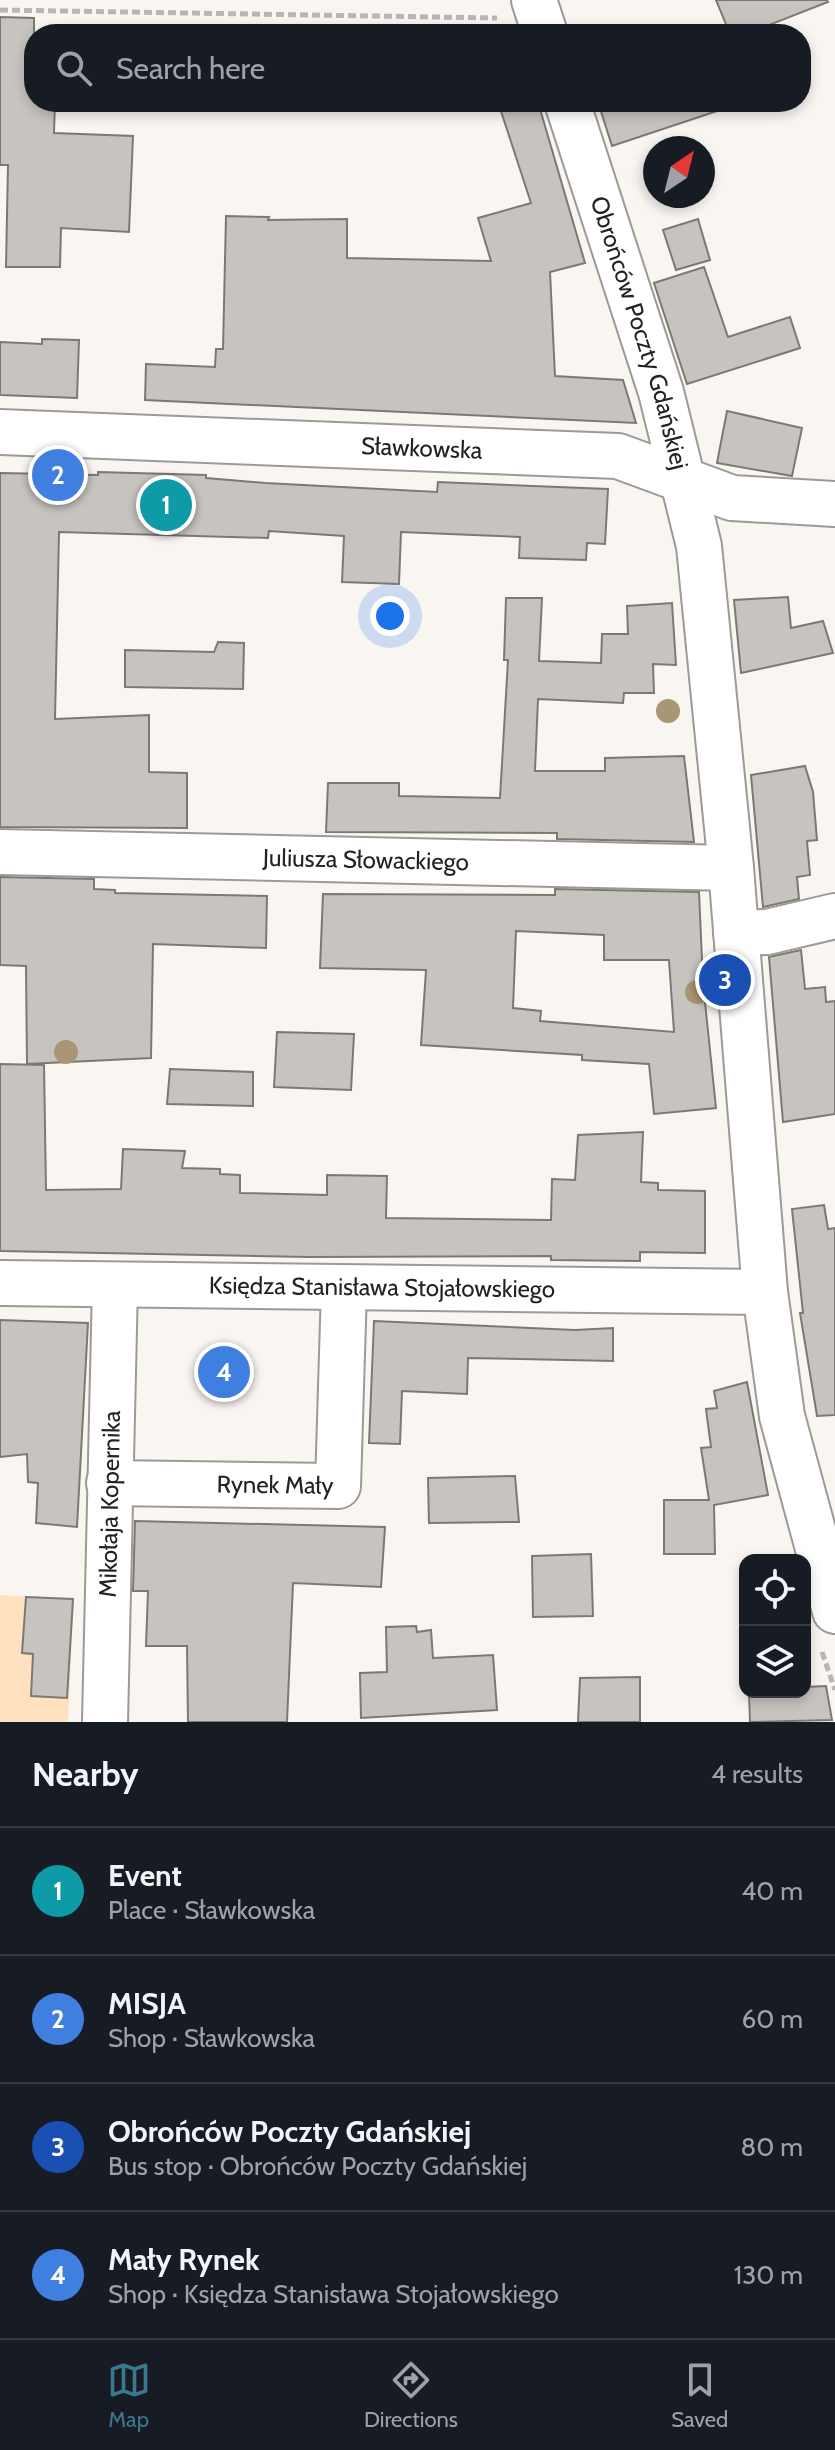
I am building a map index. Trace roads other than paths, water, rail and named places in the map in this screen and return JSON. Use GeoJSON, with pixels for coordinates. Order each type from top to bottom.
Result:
{"type":"FeatureCollection","features":[{"type":"Feature","properties":{"kind":"street","name":"Obrońców Poczty Gdańskiej"},"geometry":{"type":"LineString","coordinates":[[570,112],[653,365],[699,546],[731,868],[765,1292],[782,1416],[835,1611]]}},
{"type":"Feature","properties":{"kind":"street","name":"Sławkowska"},"geometry":{"type":"LineString","coordinates":[[0,432],[618,456],[732,498],[835,504]]}},
{"type":"Feature","properties":{"kind":"street","name":"Juliusza Słowackiego"},"geometry":{"type":"LineString","coordinates":[[0,852],[731,868]]}},
{"type":"Feature","properties":{"kind":"street"},"geometry":{"type":"LineString","coordinates":[[736,933],[767,932],[835,916]]}},
{"type":"Feature","properties":{"kind":"street","name":"Księdza Stanisława Stojałowskiego"},"geometry":{"type":"LineString","coordinates":[[0,1283],[765,1292]]}},
{"type":"Feature","properties":{"kind":"street","name":"Mikołaja Kopernika"},"geometry":{"type":"LineString","coordinates":[[105,1722],[115,1285]]}},
{"type":"Feature","properties":{"kind":"street","name":"Rynek Mały"},"geometry":{"type":"LineString","coordinates":[[109,1483],[338,1486],[344,1288]]}},
{"type":"Feature","properties":{"kind":"place","name":"MISJA"},"geometry":{"type":"Point","coordinates":[58,475]}},
{"type":"Feature","properties":{"kind":"place","name":"Event"},"geometry":{"type":"Point","coordinates":[166,505]}},
{"type":"Feature","properties":{"kind":"place","name":"Obrońców Poczty Gdańskiej"},"geometry":{"type":"Point","coordinates":[725,980]}},
{"type":"Feature","properties":{"kind":"place","name":"Mały Rynek"},"geometry":{"type":"Point","coordinates":[224,1372]}}]}
